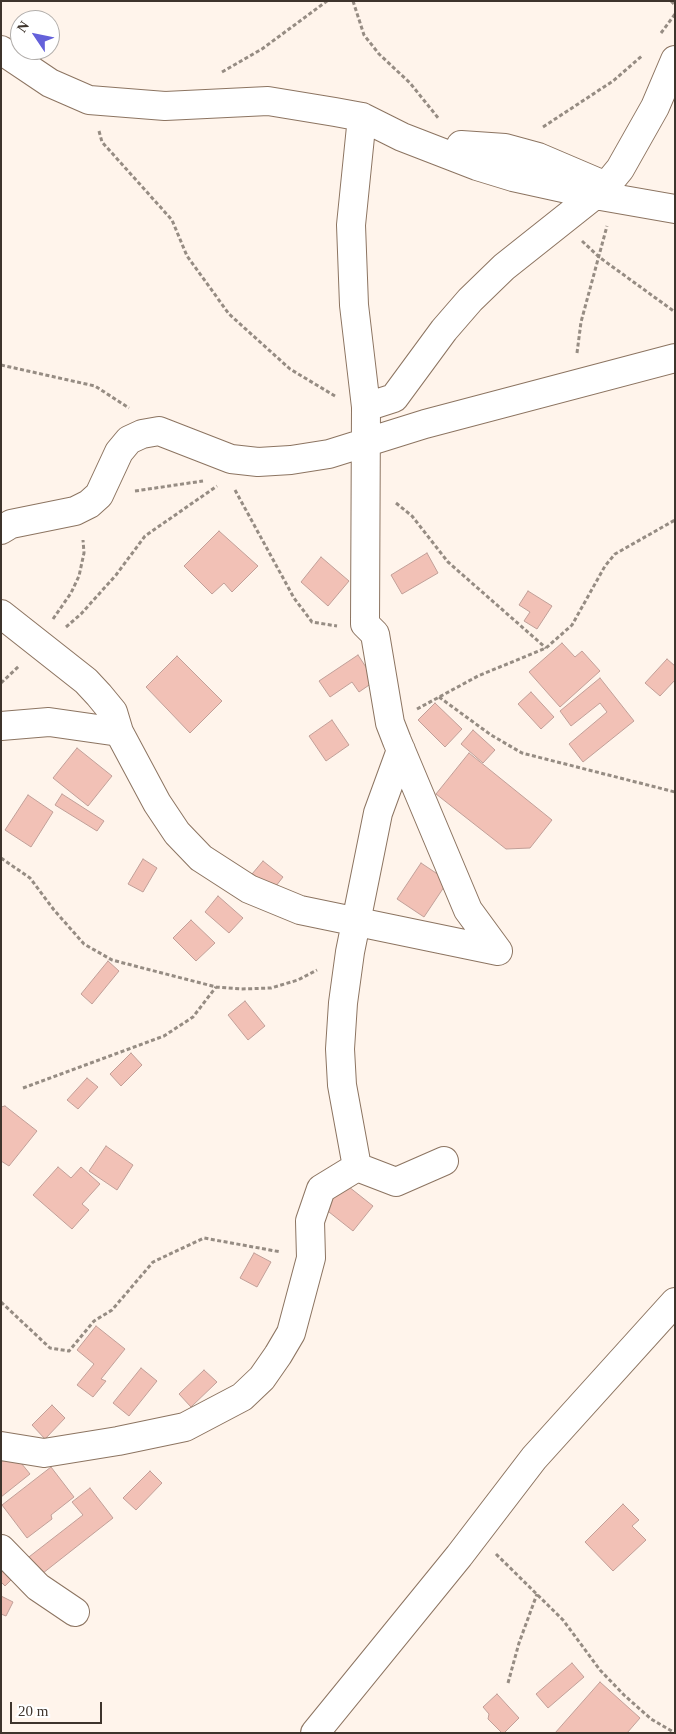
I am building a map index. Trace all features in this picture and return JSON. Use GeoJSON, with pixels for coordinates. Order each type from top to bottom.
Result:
{"type":"FeatureCollection","features":[{"type":"Feature","properties":{"kind":"street"},"geometry":{"type":"LineString","coordinates":[[1,50],[50,83],[89,100],[165,106],[268,101],[362,117],[402,137],[477,166],[514,177],[600,191],[675,208]]}},
{"type":"Feature","properties":{"kind":"street"},"geometry":{"type":"LineString","coordinates":[[366,407],[394,398],[444,330],[470,300],[504,268],[600,191],[620,170],[655,107],[675,60]]}},
{"type":"Feature","properties":{"kind":"street"},"geometry":{"type":"LineString","coordinates":[[1,614],[99,694],[113,712],[119,732],[157,803],[177,833],[201,858],[249,889],[276,902],[356,922],[498,951],[468,910],[400,750],[390,723],[375,634],[365,624],[364,475],[366,407],[354,306],[351,225],[362,117]]}},
{"type":"Feature","properties":{"kind":"street"},"geometry":{"type":"LineString","coordinates":[[461,145],[505,148],[574,171],[600,191]]}},
{"type":"Feature","properties":{"kind":"street"},"geometry":{"type":"LineString","coordinates":[[1,530],[11,524],[75,511],[89,504],[99,495],[119,452],[130,440],[142,434],[159,431],[231,459],[258,462],[290,460],[329,454],[425,424],[675,358]]}},
{"type":"Feature","properties":{"kind":"street"},"geometry":{"type":"LineString","coordinates":[[1,726],[50,722],[119,732]]}},
{"type":"Feature","properties":{"kind":"street"},"geometry":{"type":"LineString","coordinates":[[357,1168],[342,1085],[340,1049],[350,952],[356,922],[378,813],[400,750]]}},
{"type":"Feature","properties":{"kind":"street"},"geometry":{"type":"LineString","coordinates":[[357,1168],[396,1182],[444,1161]]}},
{"type":"Feature","properties":{"kind":"street"},"geometry":{"type":"LineString","coordinates":[[1,1446],[44,1453],[118,1441],[185,1427],[242,1397],[262,1378],[291,1333],[311,1258],[310,1221],[321,1189],[357,1168]]}},
{"type":"Feature","properties":{"kind":"street"},"geometry":{"type":"LineString","coordinates":[[315,1733],[476,1534],[534,1458],[675,1302]]}},
{"type":"Feature","properties":{"kind":"street"},"geometry":{"type":"LineString","coordinates":[[1,1549],[38,1587],[74,1612]]}},
{"type":"Feature","properties":{"kind":"path"},"geometry":{"type":"LineString","coordinates":[[214,77],[262,49],[326,1]]}},
{"type":"Feature","properties":{"kind":"path"},"geometry":{"type":"LineString","coordinates":[[353,1],[364,35],[379,54],[410,82],[461,145]]}},
{"type":"Feature","properties":{"kind":"path"},"geometry":{"type":"LineString","coordinates":[[671,1],[675,5]]}},
{"type":"Feature","properties":{"kind":"path"},"geometry":{"type":"LineString","coordinates":[[660,34],[675,14]]}},
{"type":"Feature","properties":{"kind":"path"},"geometry":{"type":"LineString","coordinates":[[505,148],[606,86],[644,54]]}},
{"type":"Feature","properties":{"kind":"path"},"geometry":{"type":"LineString","coordinates":[[89,100],[102,142],[172,220],[187,256],[229,314],[290,369],[344,403],[366,407]]}},
{"type":"Feature","properties":{"kind":"path"},"geometry":{"type":"LineString","coordinates":[[562,220],[599,257],[675,312]]}},
{"type":"Feature","properties":{"kind":"path"},"geometry":{"type":"LineString","coordinates":[[574,386],[581,322],[599,257]]}},
{"type":"Feature","properties":{"kind":"path"},"geometry":{"type":"LineString","coordinates":[[1,365],[95,386],[159,431]]}},
{"type":"Feature","properties":{"kind":"path"},"geometry":{"type":"LineString","coordinates":[[364,475],[412,516],[448,562],[546,648]]}},
{"type":"Feature","properties":{"kind":"path"},"geometry":{"type":"LineString","coordinates":[[99,495],[212,480]]}},
{"type":"Feature","properties":{"kind":"path"},"geometry":{"type":"LineString","coordinates":[[39,645],[81,614],[116,575],[145,536],[222,483]]}},
{"type":"Feature","properties":{"kind":"path"},"geometry":{"type":"LineString","coordinates":[[233,487],[294,598],[312,622],[375,634]]}},
{"type":"Feature","properties":{"kind":"path"},"geometry":{"type":"LineString","coordinates":[[39,645],[71,593],[79,576],[84,553],[83,537],[75,511]]}},
{"type":"Feature","properties":{"kind":"path"},"geometry":{"type":"LineString","coordinates":[[390,723],[478,676],[546,648],[572,625],[605,566],[615,554],[675,520]]}},
{"type":"Feature","properties":{"kind":"path"},"geometry":{"type":"LineString","coordinates":[[439,697],[472,722],[522,753],[675,792]]}},
{"type":"Feature","properties":{"kind":"path"},"geometry":{"type":"LineString","coordinates":[[1,858],[30,878],[54,910],[84,944],[112,960],[216,987],[241,989],[270,988],[298,980],[350,952]]}},
{"type":"Feature","properties":{"kind":"path"},"geometry":{"type":"LineString","coordinates":[[23,1088],[164,1036],[193,1017],[216,987]]}},
{"type":"Feature","properties":{"kind":"path"},"geometry":{"type":"LineString","coordinates":[[1,1302],[50,1348],[68,1351],[94,1321],[112,1310],[153,1262],[204,1238],[311,1258]]}},
{"type":"Feature","properties":{"kind":"path"},"geometry":{"type":"LineString","coordinates":[[476,1534],[563,1620],[600,1670],[624,1695],[651,1718],[675,1733]]}},
{"type":"Feature","properties":{"kind":"path"},"geometry":{"type":"LineString","coordinates":[[508,1683],[519,1643],[537,1594]]}},
{"type":"Feature","properties":{"kind":"building"},"geometry":{"type":"Polygon","coordinates":[[[219,531],[258,566],[232,592],[224,583],[212,594],[184,566],[219,531]]]}},
{"type":"Feature","properties":{"kind":"building"},"geometry":{"type":"Polygon","coordinates":[[[427,553],[438,573],[402,594],[391,575],[427,553]]]}},
{"type":"Feature","properties":{"kind":"building"},"geometry":{"type":"Polygon","coordinates":[[[321,557],[349,581],[328,606],[301,582],[321,557]]]}},
{"type":"Feature","properties":{"kind":"building"},"geometry":{"type":"Polygon","coordinates":[[[528,591],[552,606],[537,629],[524,621],[530,612],[519,605],[528,591]]]}},
{"type":"Feature","properties":{"kind":"building"},"geometry":{"type":"Polygon","coordinates":[[[562,643],[575,657],[582,651],[600,671],[560,707],[529,672],[562,643]]]}},
{"type":"Feature","properties":{"kind":"building"},"geometry":{"type":"Polygon","coordinates":[[[358,655],[375,681],[359,692],[352,682],[330,697],[319,681],[358,655]]]}},
{"type":"Feature","properties":{"kind":"building"},"geometry":{"type":"Polygon","coordinates":[[[177,656],[222,701],[190,733],[146,687],[177,656]]]}},
{"type":"Feature","properties":{"kind":"building"},"geometry":{"type":"Polygon","coordinates":[[[667,659],[675,666],[675,680],[660,696],[645,683],[667,659]]]}},
{"type":"Feature","properties":{"kind":"building"},"geometry":{"type":"Polygon","coordinates":[[[600,678],[634,721],[583,762],[569,744],[607,712],[600,703],[571,726],[560,711],[600,678]]]}},
{"type":"Feature","properties":{"kind":"building"},"geometry":{"type":"Polygon","coordinates":[[[531,692],[554,717],[541,729],[518,704],[531,692]]]}},
{"type":"Feature","properties":{"kind":"building"},"geometry":{"type":"Polygon","coordinates":[[[435,703],[462,729],[445,747],[418,720],[435,703]]]}},
{"type":"Feature","properties":{"kind":"building"},"geometry":{"type":"Polygon","coordinates":[[[332,720],[349,745],[326,761],[309,736],[332,720]]]}},
{"type":"Feature","properties":{"kind":"building"},"geometry":{"type":"Polygon","coordinates":[[[473,730],[495,750],[483,763],[461,744],[473,730]]]}},
{"type":"Feature","properties":{"kind":"building"},"geometry":{"type":"Polygon","coordinates":[[[77,748],[112,776],[88,806],[53,778],[77,748]]]}},
{"type":"Feature","properties":{"kind":"building"},"geometry":{"type":"Polygon","coordinates":[[[469,753],[552,820],[530,848],[506,849],[436,794],[469,753]]]}},
{"type":"Feature","properties":{"kind":"building"},"geometry":{"type":"Polygon","coordinates":[[[62,794],[104,821],[97,831],[55,805],[62,794]]]}},
{"type":"Feature","properties":{"kind":"building"},"geometry":{"type":"Polygon","coordinates":[[[28,795],[53,812],[31,847],[5,830],[28,795]]]}},
{"type":"Feature","properties":{"kind":"building"},"geometry":{"type":"Polygon","coordinates":[[[143,859],[157,868],[143,892],[128,884],[143,859]]]}},
{"type":"Feature","properties":{"kind":"building"},"geometry":{"type":"Polygon","coordinates":[[[263,861],[283,877],[272,891],[252,874],[263,861]]]}},
{"type":"Feature","properties":{"kind":"building"},"geometry":{"type":"Polygon","coordinates":[[[421,863],[448,881],[424,917],[397,899],[421,863]]]}},
{"type":"Feature","properties":{"kind":"building"},"geometry":{"type":"Polygon","coordinates":[[[218,896],[243,918],[229,933],[205,912],[218,896]]]}},
{"type":"Feature","properties":{"kind":"building"},"geometry":{"type":"Polygon","coordinates":[[[191,920],[215,943],[196,961],[173,938],[191,920]]]}},
{"type":"Feature","properties":{"kind":"building"},"geometry":{"type":"Polygon","coordinates":[[[108,961],[119,971],[92,1004],[81,994],[108,961]]]}},
{"type":"Feature","properties":{"kind":"building"},"geometry":{"type":"Polygon","coordinates":[[[245,1001],[265,1026],[248,1040],[228,1015],[245,1001]]]}},
{"type":"Feature","properties":{"kind":"building"},"geometry":{"type":"Polygon","coordinates":[[[131,1053],[142,1065],[121,1086],[110,1074],[131,1053]]]}},
{"type":"Feature","properties":{"kind":"building"},"geometry":{"type":"Polygon","coordinates":[[[87,1078],[98,1087],[78,1109],[67,1100],[87,1078]]]}},
{"type":"Feature","properties":{"kind":"building"},"geometry":{"type":"Polygon","coordinates":[[[5,1106],[37,1131],[9,1166],[1,1161],[1,1107],[5,1106]]]}},
{"type":"Feature","properties":{"kind":"building"},"geometry":{"type":"Polygon","coordinates":[[[106,1146],[133,1165],[117,1190],[89,1171],[106,1146]]]}},
{"type":"Feature","properties":{"kind":"building"},"geometry":{"type":"Polygon","coordinates":[[[58,1167],[71,1178],[81,1167],[100,1184],[82,1204],[89,1210],[72,1229],[33,1195],[58,1167]]]}},
{"type":"Feature","properties":{"kind":"building"},"geometry":{"type":"Polygon","coordinates":[[[344,1183],[373,1206],[353,1231],[324,1208],[344,1183]]]}},
{"type":"Feature","properties":{"kind":"building"},"geometry":{"type":"Polygon","coordinates":[[[254,1253],[271,1262],[257,1287],[240,1278],[254,1253]]]}},
{"type":"Feature","properties":{"kind":"building"},"geometry":{"type":"Polygon","coordinates":[[[96,1326],[125,1349],[101,1379],[106,1381],[93,1397],[77,1385],[94,1364],[77,1350],[96,1326]]]}},
{"type":"Feature","properties":{"kind":"building"},"geometry":{"type":"Polygon","coordinates":[[[141,1368],[157,1381],[129,1416],[113,1403],[141,1368]]]}},
{"type":"Feature","properties":{"kind":"building"},"geometry":{"type":"Polygon","coordinates":[[[204,1370],[217,1382],[191,1407],[179,1394],[204,1370]]]}},
{"type":"Feature","properties":{"kind":"building"},"geometry":{"type":"Polygon","coordinates":[[[52,1405],[65,1418],[45,1439],[32,1425],[52,1405]]]}},
{"type":"Feature","properties":{"kind":"building"},"geometry":{"type":"Polygon","coordinates":[[[13,1453],[30,1474],[1,1497],[1,1462],[13,1453]]]}},
{"type":"Feature","properties":{"kind":"building"},"geometry":{"type":"Polygon","coordinates":[[[51,1467],[74,1497],[51,1515],[52,1519],[27,1538],[2,1505],[51,1467]]]}},
{"type":"Feature","properties":{"kind":"building"},"geometry":{"type":"Polygon","coordinates":[[[150,1471],[162,1483],[136,1510],[123,1498],[150,1471]]]}},
{"type":"Feature","properties":{"kind":"building"},"geometry":{"type":"Polygon","coordinates":[[[90,1488],[113,1518],[38,1577],[25,1560],[83,1515],[72,1502],[90,1488]]]}},
{"type":"Feature","properties":{"kind":"building"},"geometry":{"type":"Polygon","coordinates":[[[623,1504],[639,1520],[632,1526],[646,1540],[613,1571],[585,1542],[623,1504]]]}},
{"type":"Feature","properties":{"kind":"building"},"geometry":{"type":"Polygon","coordinates":[[[1,1566],[14,1577],[5,1586],[1,1582],[1,1566]]]}},
{"type":"Feature","properties":{"kind":"building"},"geometry":{"type":"Polygon","coordinates":[[[1,1596],[13,1602],[6,1616],[1,1614],[1,1596]]]}},
{"type":"Feature","properties":{"kind":"building"},"geometry":{"type":"Polygon","coordinates":[[[572,1663],[584,1677],[548,1708],[536,1694],[572,1663]]]}},
{"type":"Feature","properties":{"kind":"building"},"geometry":{"type":"Polygon","coordinates":[[[600,1682],[640,1718],[627,1733],[555,1733],[600,1682]]]}},
{"type":"Feature","properties":{"kind":"building"},"geometry":{"type":"Polygon","coordinates":[[[497,1694],[519,1718],[504,1733],[488,1719],[489,1714],[483,1707],[497,1694]]]}}]}
